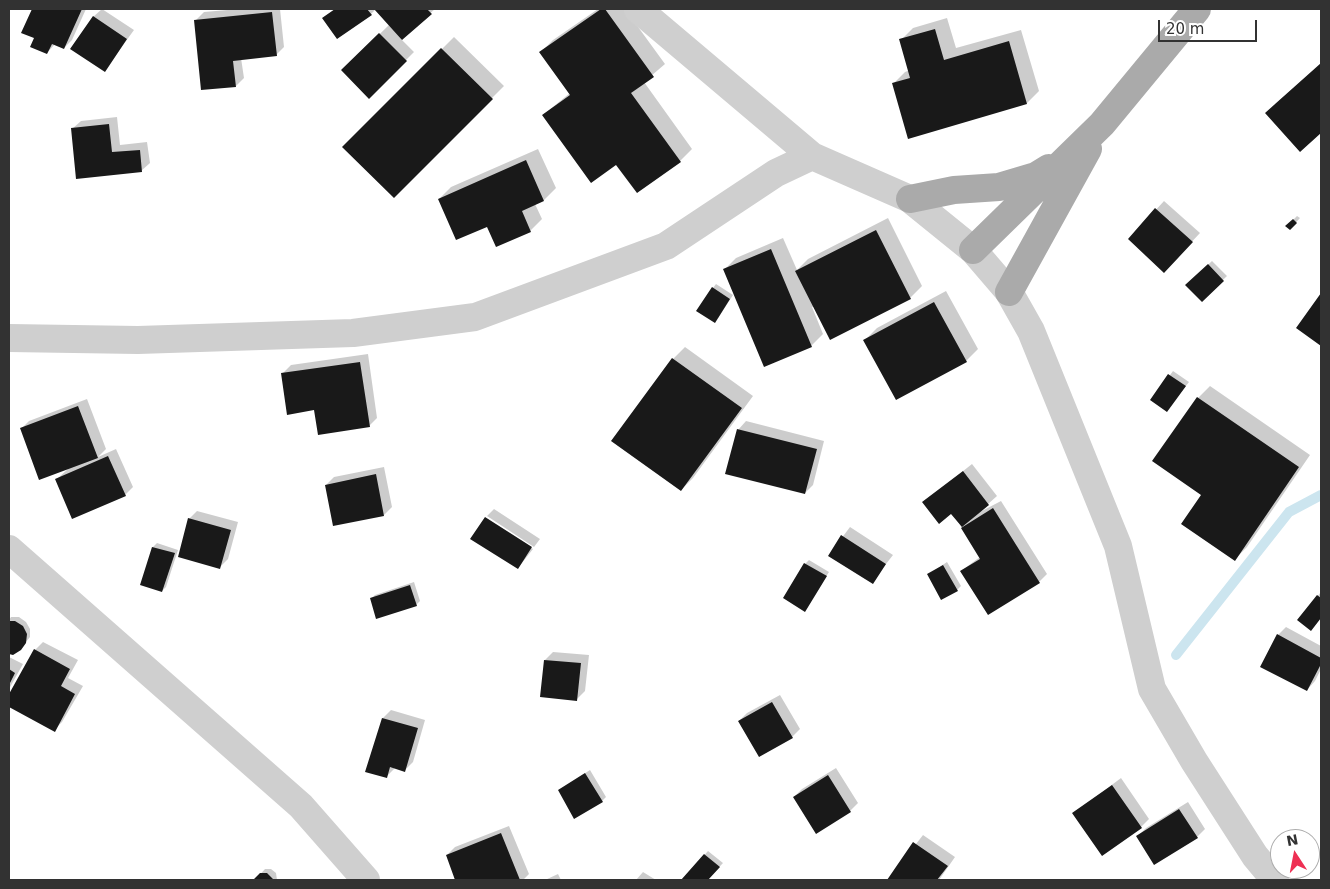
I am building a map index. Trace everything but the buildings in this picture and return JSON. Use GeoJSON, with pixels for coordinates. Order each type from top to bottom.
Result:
{"type":"FeatureCollection","features":[{"type":"Feature","properties":{"kind":"main road"},"geometry":{"type":"LineString","coordinates":[[972,250],[1102,124],[1198,9]]}},
{"type":"Feature","properties":{"kind":"main road"},"geometry":{"type":"LineString","coordinates":[[1009,292],[1102,124]]}},
{"type":"Feature","properties":{"kind":"main road"},"geometry":{"type":"LineString","coordinates":[[910,199],[954,190],[998,187],[1036,176],[1070,155]]}},
{"type":"Feature","properties":{"kind":"street"},"geometry":{"type":"LineString","coordinates":[[638,9],[812,156],[910,199],[972,250],[1009,292],[1031,331],[1118,546],[1152,689],[1171,724],[1240,832],[1275,880]]}},
{"type":"Feature","properties":{"kind":"street"},"geometry":{"type":"LineString","coordinates":[[9,338],[138,340],[353,334],[476,318],[666,246],[776,173],[812,156]]}},
{"type":"Feature","properties":{"kind":"street"},"geometry":{"type":"LineString","coordinates":[[9,549],[301,806],[366,880]]}},
{"type":"Feature","properties":{"kind":"waterway"},"geometry":{"type":"LineString","coordinates":[[1176,655],[1289,512],[1321,495]]}}]}
